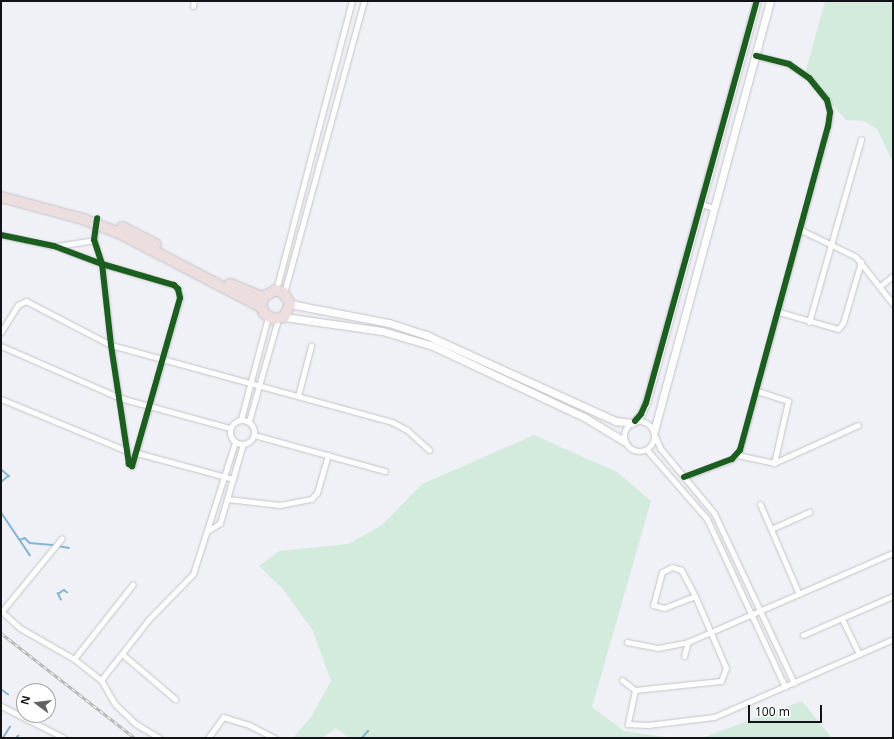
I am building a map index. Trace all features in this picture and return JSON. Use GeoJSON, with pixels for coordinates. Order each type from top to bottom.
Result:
{"type":"FeatureCollection","features":[{"type":"Feature","properties":{"kind":"highway"},"geometry":{"type":"LineString","coordinates":[[1,191],[97,221],[262,302],[277,318],[290,304],[280,291],[262,302]]}},
{"type":"Feature","properties":{"kind":"highway"},"geometry":{"type":"LineString","coordinates":[[1,197],[97,221]]}},
{"type":"Feature","properties":{"kind":"street"},"geometry":{"type":"LineString","coordinates":[[280,291],[352,1]]}},
{"type":"Feature","properties":{"kind":"street"},"geometry":{"type":"LineString","coordinates":[[280,291],[364,1]]}},
{"type":"Feature","properties":{"kind":"street"},"geometry":{"type":"LineString","coordinates":[[624,441],[625,430],[641,414],[646,403],[757,1]]}},
{"type":"Feature","properties":{"kind":"street"},"geometry":{"type":"LineString","coordinates":[[277,318],[382,331],[433,346],[584,417],[624,441],[633,450],[647,450],[653,444],[654,433],[770,1]]}},
{"type":"Feature","properties":{"kind":"street"},"geometry":{"type":"LineString","coordinates":[[737,455],[779,312],[828,127],[830,112],[826,100],[799,68],[756,56]]}},
{"type":"Feature","properties":{"kind":"street"},"geometry":{"type":"LineString","coordinates":[[809,322],[861,139]]}},
{"type":"Feature","properties":{"kind":"street"},"geometry":{"type":"LineString","coordinates":[[701,204],[714,208]]}},
{"type":"Feature","properties":{"kind":"street"},"geometry":{"type":"LineString","coordinates":[[1,235],[54,246],[102,264],[174,285],[178,289],[180,298],[150,408],[132,466],[127,450],[111,345],[102,264],[94,240],[97,221]]}},
{"type":"Feature","properties":{"kind":"street"},"geometry":{"type":"LineString","coordinates":[[801,230],[831,243],[861,262],[893,304]]}},
{"type":"Feature","properties":{"kind":"street"},"geometry":{"type":"LineString","coordinates":[[54,246],[94,240]]}},
{"type":"Feature","properties":{"kind":"street"},"geometry":{"type":"LineString","coordinates":[[779,312],[836,329],[841,328],[861,262]]}},
{"type":"Feature","properties":{"kind":"street"},"geometry":{"type":"LineString","coordinates":[[880,286],[893,276]]}},
{"type":"Feature","properties":{"kind":"street"},"geometry":{"type":"LineString","coordinates":[[1,332],[18,304],[23,301],[111,345],[392,422],[407,430],[428,450]]}},
{"type":"Feature","properties":{"kind":"street"},"geometry":{"type":"LineString","coordinates":[[290,304],[389,323],[426,335],[616,421],[648,423],[660,448],[714,513],[794,683]]}},
{"type":"Feature","properties":{"kind":"street"},"geometry":{"type":"LineString","coordinates":[[241,419],[250,384],[277,318]]}},
{"type":"Feature","properties":{"kind":"street"},"geometry":{"type":"LineString","coordinates":[[249,421],[277,318]]}},
{"type":"Feature","properties":{"kind":"street"},"geometry":{"type":"LineString","coordinates":[[1,346],[120,398],[150,408],[230,428]]}},
{"type":"Feature","properties":{"kind":"street"},"geometry":{"type":"LineString","coordinates":[[298,396],[311,346]]}},
{"type":"Feature","properties":{"kind":"street"},"geometry":{"type":"LineString","coordinates":[[757,391],[788,401],[774,463]]}},
{"type":"Feature","properties":{"kind":"street"},"geometry":{"type":"LineString","coordinates":[[1,399],[127,450]]}},
{"type":"Feature","properties":{"kind":"street"},"geometry":{"type":"LineString","coordinates":[[241,419],[249,421],[254,427],[254,435],[250,442],[243,444],[235,442],[230,436],[230,428],[234,422],[241,419]]}},
{"type":"Feature","properties":{"kind":"street"},"geometry":{"type":"LineString","coordinates":[[684,477],[737,455],[774,463],[858,424]]}},
{"type":"Feature","properties":{"kind":"street"},"geometry":{"type":"LineString","coordinates":[[254,435],[385,470]]}},
{"type":"Feature","properties":{"kind":"street"},"geometry":{"type":"LineString","coordinates":[[101,680],[149,620],[193,574],[209,530],[235,442]]}},
{"type":"Feature","properties":{"kind":"street"},"geometry":{"type":"LineString","coordinates":[[209,530],[220,523],[243,444]]}},
{"type":"Feature","properties":{"kind":"street"},"geometry":{"type":"LineString","coordinates":[[647,450],[707,519],[750,615],[785,687]]}},
{"type":"Feature","properties":{"kind":"street"},"geometry":{"type":"LineString","coordinates":[[137,453],[233,479]]}},
{"type":"Feature","properties":{"kind":"street"},"geometry":{"type":"LineString","coordinates":[[227,499],[280,505],[311,499],[316,493],[328,455]]}},
{"type":"Feature","properties":{"kind":"street"},"geometry":{"type":"LineString","coordinates":[[760,504],[799,594]]}},
{"type":"Feature","properties":{"kind":"street"},"geometry":{"type":"LineString","coordinates":[[771,529],[809,512]]}},
{"type":"Feature","properties":{"kind":"street"},"geometry":{"type":"LineString","coordinates":[[707,519],[714,513]]}},
{"type":"Feature","properties":{"kind":"street"},"geometry":{"type":"LineString","coordinates":[[62,538],[1,611],[20,628],[74,659],[101,680],[115,704],[136,724],[159,738]]}},
{"type":"Feature","properties":{"kind":"street"},"geometry":{"type":"LineString","coordinates":[[627,642],[658,648],[688,642],[893,553]]}},
{"type":"Feature","properties":{"kind":"street"},"geometry":{"type":"LineString","coordinates":[[622,680],[635,690],[722,681],[726,668],[695,596],[681,570],[672,567],[666,569],[660,576],[653,605],[664,608],[695,596]]}},
{"type":"Feature","properties":{"kind":"street"},"geometry":{"type":"LineString","coordinates":[[74,659],[133,584]]}},
{"type":"Feature","properties":{"kind":"street"},"geometry":{"type":"LineString","coordinates":[[803,635],[893,596]]}},
{"type":"Feature","properties":{"kind":"street"},"geometry":{"type":"LineString","coordinates":[[842,619],[859,654]]}},
{"type":"Feature","properties":{"kind":"street"},"geometry":{"type":"LineString","coordinates":[[635,690],[627,722],[644,725],[714,717],[893,639]]}},
{"type":"Feature","properties":{"kind":"street"},"geometry":{"type":"LineString","coordinates":[[684,656],[688,642]]}},
{"type":"Feature","properties":{"kind":"street"},"geometry":{"type":"LineString","coordinates":[[122,654],[175,699]]}},
{"type":"Feature","properties":{"kind":"street"},"geometry":{"type":"LineString","coordinates":[[1,706],[64,738]]}},
{"type":"Feature","properties":{"kind":"street"},"geometry":{"type":"LineString","coordinates":[[208,738],[224,717],[249,725],[275,738]]}},
{"type":"Feature","properties":{"kind":"green space"},"geometry":{"type":"Polygon","coordinates":[[[825,1],[893,1],[893,162],[877,129],[864,121],[846,120],[805,74],[825,1]]]}},
{"type":"Feature","properties":{"kind":"green space"},"geometry":{"type":"Polygon","coordinates":[[[534,435],[617,472],[651,501],[592,707],[624,731],[672,738],[349,738],[336,728],[322,738],[293,738],[311,717],[331,681],[313,631],[283,589],[259,566],[279,551],[348,544],[382,525],[422,484],[534,435]]]}},
{"type":"Feature","properties":{"kind":"green space"},"geometry":{"type":"Polygon","coordinates":[[[802,701],[832,738],[702,738],[802,701]]]}},
{"type":"Feature","properties":{"kind":"waterway"},"geometry":{"type":"LineString","coordinates":[[1,469],[9,476],[1,483]]}},
{"type":"Feature","properties":{"kind":"waterway"},"geometry":{"type":"LineString","coordinates":[[1,512],[30,555]]}},
{"type":"Feature","properties":{"kind":"waterway"},"geometry":{"type":"LineString","coordinates":[[20,540],[25,538],[30,543],[55,545]]}},
{"type":"Feature","properties":{"kind":"waterway"},"geometry":{"type":"LineString","coordinates":[[58,546],[69,548]]}},
{"type":"Feature","properties":{"kind":"waterway"},"geometry":{"type":"LineString","coordinates":[[61,600],[58,594],[64,590],[67,592]]}},
{"type":"Feature","properties":{"kind":"waterway"},"geometry":{"type":"LineString","coordinates":[[1,689],[8,694]]}},
{"type":"Feature","properties":{"kind":"waterway"},"geometry":{"type":"LineString","coordinates":[[3,738],[10,727]]}},
{"type":"Feature","properties":{"kind":"waterway"},"geometry":{"type":"LineString","coordinates":[[362,738],[368,731]]}},
{"type":"Feature","properties":{"kind":"railway"},"geometry":{"type":"LineString","coordinates":[[1,633],[135,738]]}},
{"type":"Feature","properties":{"kind":"cycle path"},"geometry":{"type":"LineString","coordinates":[[635,421],[641,414],[646,403],[757,1]]}},
{"type":"Feature","properties":{"kind":"cycle path"},"geometry":{"type":"LineString","coordinates":[[684,477],[732,459],[740,450],[828,127],[830,112],[827,100],[809,78],[789,64],[756,56]]}},
{"type":"Feature","properties":{"kind":"cycle path"},"geometry":{"type":"LineString","coordinates":[[1,235],[54,246],[102,264],[174,285],[178,289],[180,298],[132,466],[129,464],[111,345],[102,264],[94,240],[97,218]]}}]}
